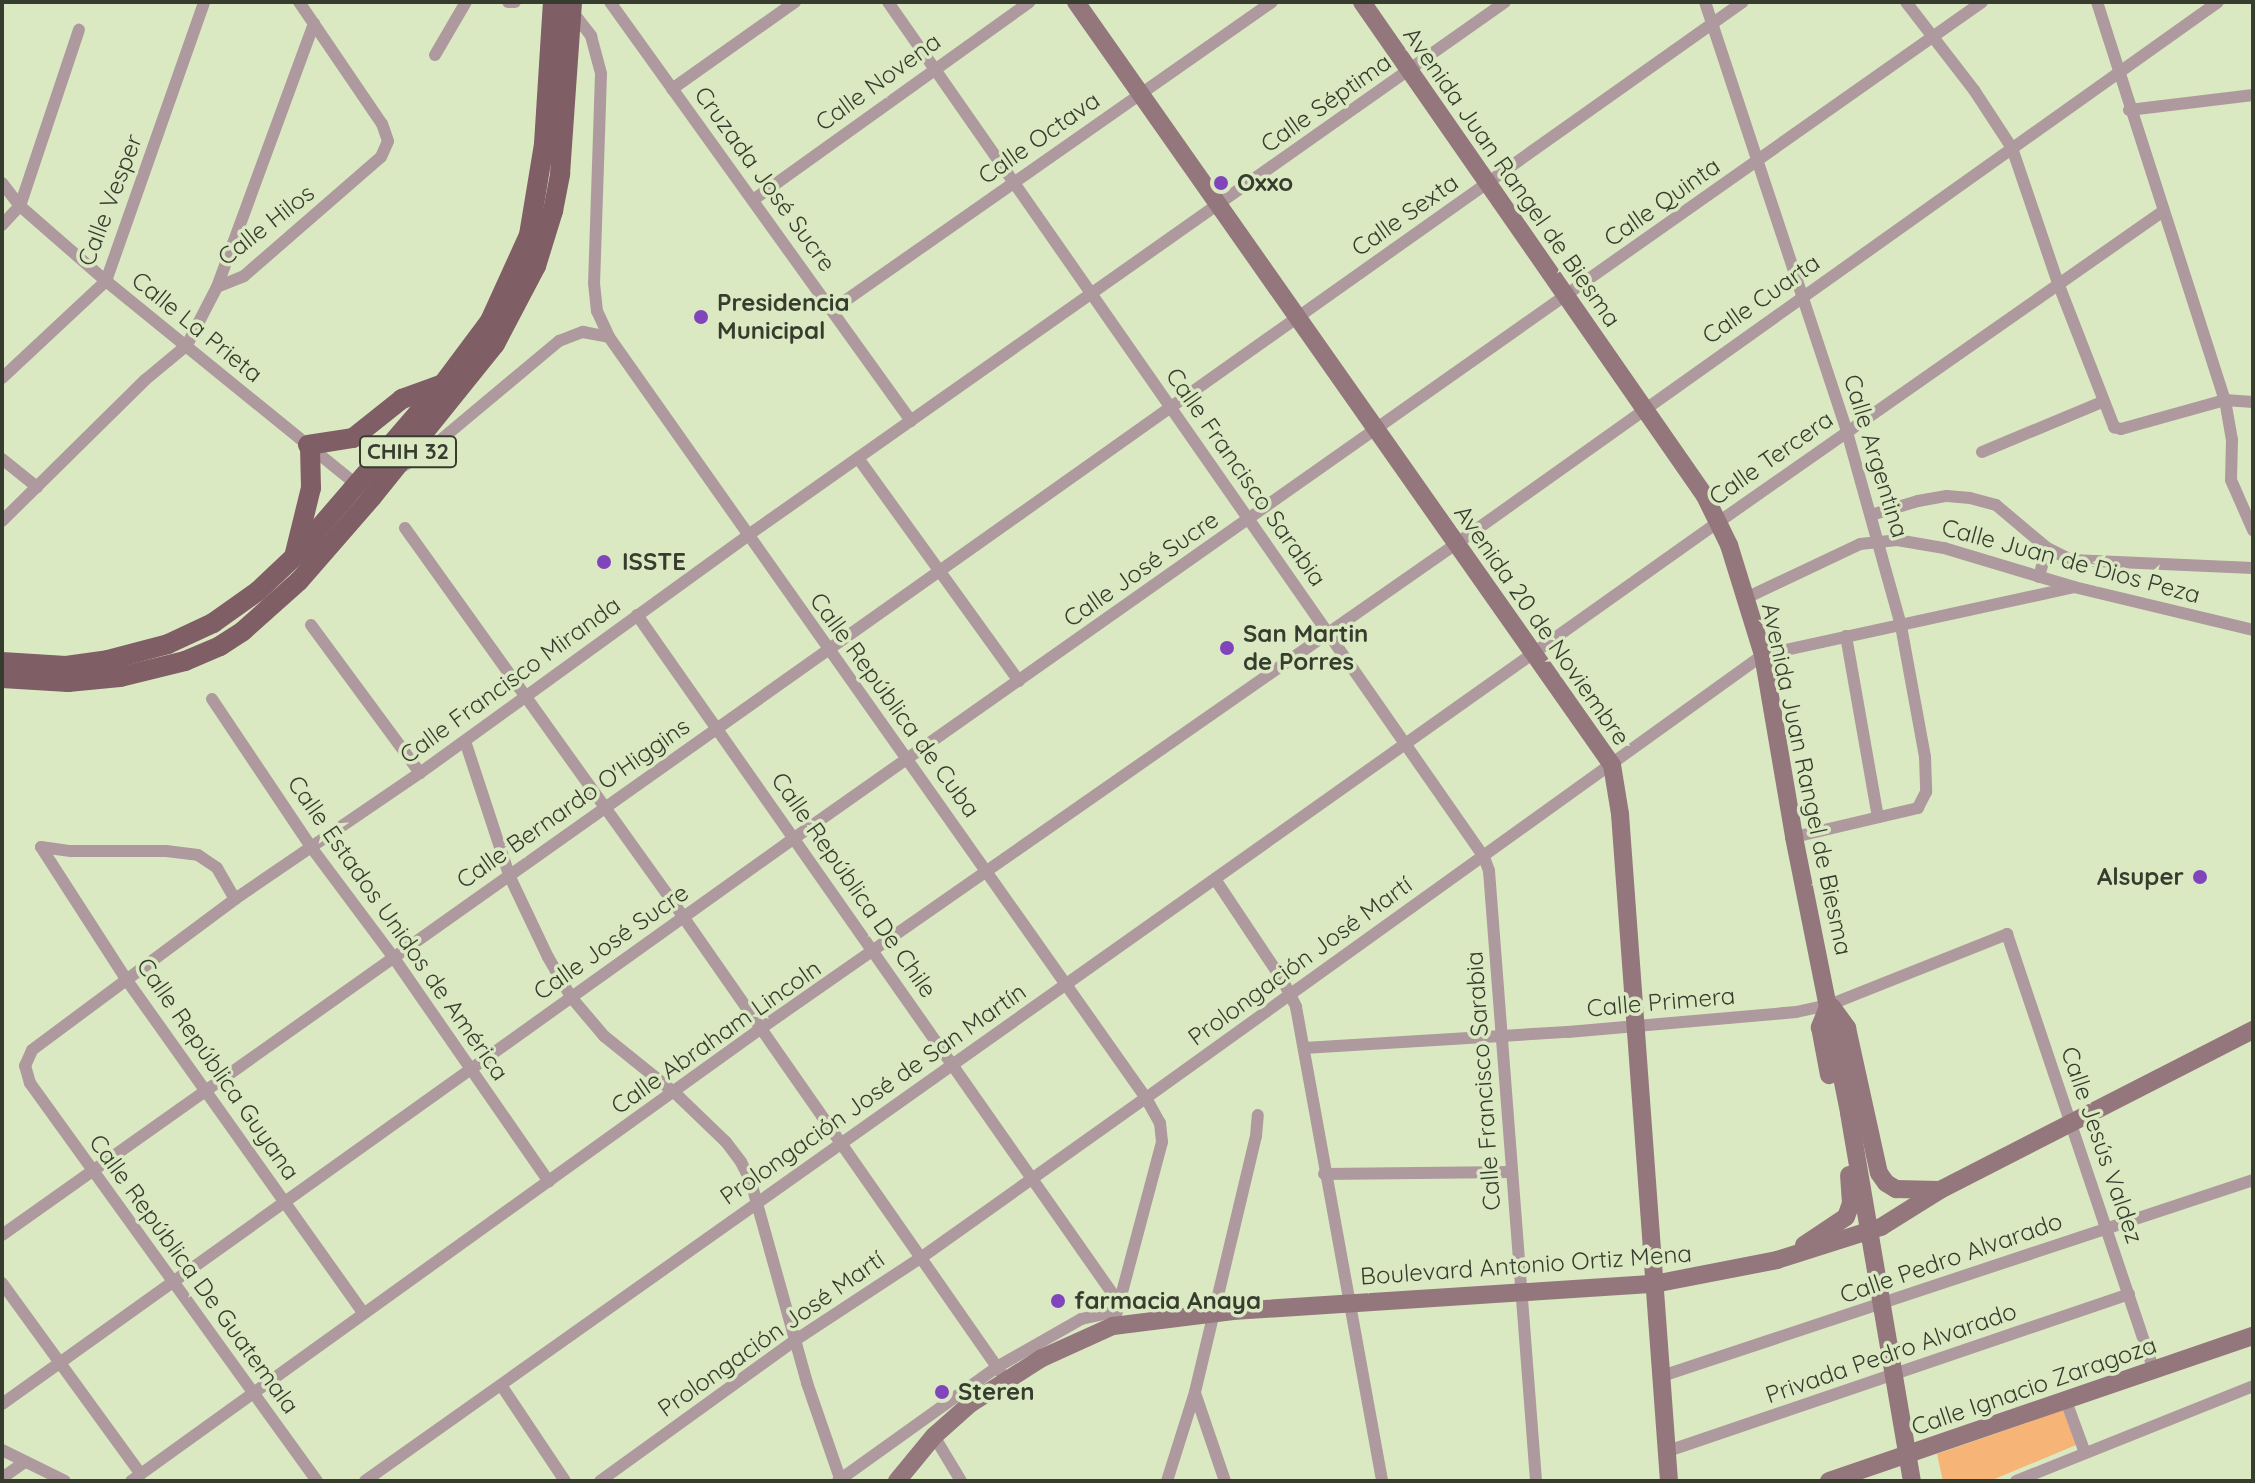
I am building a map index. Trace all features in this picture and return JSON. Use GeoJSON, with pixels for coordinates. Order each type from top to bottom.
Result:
{"type":"FeatureCollection","features":[{"type":"Feature","properties":{"kind":"main road","name":"CHIH 32"},"geometry":{"type":"LineString","coordinates":[[2,678],[68,682],[120,677],[185,661],[220,646],[299,581],[490,321],[529,235],[564,4]]}},
{"type":"Feature","properties":{"kind":"main road","name":"CHIH 32"},"geometry":{"type":"LineString","coordinates":[[2,662],[66,666],[108,660],[168,644],[213,623],[258,591],[364,490],[395,469],[495,344],[536,266],[550,225],[560,174],[564,4]]}},
{"type":"Feature","properties":{"kind":"main road"},"geometry":{"type":"LineString","coordinates":[[295,556],[311,488],[309,446],[353,438],[402,399],[443,384]]}},
{"type":"Feature","properties":{"kind":"street","name":"Calle Vesper"},"geometry":{"type":"LineString","coordinates":[[2,378],[106,281],[204,2]]}},
{"type":"Feature","properties":{"kind":"street"},"geometry":{"type":"LineString","coordinates":[[217,287],[314,23],[299,2]]}},
{"type":"Feature","properties":{"kind":"street"},"geometry":{"type":"LineString","coordinates":[[435,55],[466,2]]}},
{"type":"Feature","properties":{"kind":"street"},"geometry":{"type":"LineString","coordinates":[[508,2],[515,2]]}},
{"type":"Feature","properties":{"kind":"street","name":"Cruzada José Sucre"},"geometry":{"type":"LineString","coordinates":[[610,2],[911,421]]}},
{"type":"Feature","properties":{"kind":"street"},"geometry":{"type":"LineString","coordinates":[[672,89],[795,2]]}},
{"type":"Feature","properties":{"kind":"street","name":"Calle Francisco Sarabia"},"geometry":{"type":"LineString","coordinates":[[888,2],[1484,857],[1489,871],[1536,1481]]}},
{"type":"Feature","properties":{"kind":"street","name":"Calle Novena"},"geometry":{"type":"LineString","coordinates":[[753,200],[1030,2]]}},
{"type":"Feature","properties":{"kind":"street","name":"Avenida 20 de Noviembre"},"geometry":{"type":"LineString","coordinates":[[1076,2],[1612,765],[1620,814],[1669,1481]]}},
{"type":"Feature","properties":{"kind":"street","name":"Calle Octava"},"geometry":{"type":"LineString","coordinates":[[832,310],[1272,2]]}},
{"type":"Feature","properties":{"kind":"street","name":"Avenida Juan Rangel de Biesma"},"geometry":{"type":"LineString","coordinates":[[1362,2],[1720,521],[1763,655],[1794,837],[1829,1005],[1912,1481]]}},
{"type":"Feature","properties":{"kind":"street","name":"Calle Séptima"},"geometry":{"type":"LineString","coordinates":[[1093,294],[1505,2]]}},
{"type":"Feature","properties":{"kind":"street","name":"Calle Argentina"},"geometry":{"type":"LineString","coordinates":[[1705,2],[1756,162],[1804,297],[1879,540],[1901,626],[1925,757],[1926,792],[1918,808],[1794,837]]}},
{"type":"Feature","properties":{"kind":"street","name":"Calle Sexta"},"geometry":{"type":"LineString","coordinates":[[1170,407],[1743,2]]}},
{"type":"Feature","properties":{"kind":"street"},"geometry":{"type":"LineString","coordinates":[[1906,2],[1934,36],[2012,148],[2058,283],[2114,427],[2121,429],[2225,400],[2253,402]]}},
{"type":"Feature","properties":{"kind":"street","name":"Calle Quinta"},"geometry":{"type":"LineString","coordinates":[[1249,520],[1982,2]]}},
{"type":"Feature","properties":{"kind":"street"},"geometry":{"type":"LineString","coordinates":[[2097,2],[2117,73],[2225,400],[2232,440],[2231,480],[2253,530]]}},
{"type":"Feature","properties":{"kind":"street","name":"Calle Cuarta"},"geometry":{"type":"LineString","coordinates":[[1328,631],[1456,544],[2218,2]]}},
{"type":"Feature","properties":{"kind":"street","name":"Calle República de Cuba"},"geometry":{"type":"LineString","coordinates":[[564,4],[591,36],[601,74],[594,283],[597,311],[609,337],[747,536],[909,759],[1146,1098],[1160,1123],[1162,1142],[1115,1313]]}},
{"type":"Feature","properties":{"kind":"street","name":"Calle Hilos"},"geometry":{"type":"LineString","coordinates":[[187,345],[217,287],[244,276],[279,248],[372,167],[387,147],[382,124],[314,23]]}},
{"type":"Feature","properties":{"kind":"street"},"geometry":{"type":"LineString","coordinates":[[2,225],[20,206],[79,30]]}},
{"type":"Feature","properties":{"kind":"street"},"geometry":{"type":"LineString","coordinates":[[2129,110],[2253,95]]}},
{"type":"Feature","properties":{"kind":"street","name":"Calle La Prieta"},"geometry":{"type":"LineString","coordinates":[[2,183],[20,206],[106,281],[364,490]]}},
{"type":"Feature","properties":{"kind":"street","name":"Calle Tercera"},"geometry":{"type":"LineString","coordinates":[[1407,743],[2162,212]]}},
{"type":"Feature","properties":{"kind":"street","name":"Calle Francisco Miranda"},"geometry":{"type":"LineString","coordinates":[[37,1092],[25,1066],[32,1050],[235,899],[420,773],[747,536],[1093,294]]}},
{"type":"Feature","properties":{"kind":"street"},"geometry":{"type":"LineString","coordinates":[[395,469],[425,453],[559,341],[583,332],[609,337]]}},
{"type":"Feature","properties":{"kind":"street"},"geometry":{"type":"LineString","coordinates":[[2,521],[145,380],[187,345]]}},
{"type":"Feature","properties":{"kind":"street"},"geometry":{"type":"LineString","coordinates":[[1982,452],[2102,402]]}},
{"type":"Feature","properties":{"kind":"street","name":"Calle Bernardo O'Higgins"},"geometry":{"type":"LineString","coordinates":[[2,1235],[1170,407]]}},
{"type":"Feature","properties":{"kind":"street"},"geometry":{"type":"LineString","coordinates":[[858,458],[1019,681]]}},
{"type":"Feature","properties":{"kind":"street"},"geometry":{"type":"LineString","coordinates":[[2,459],[37,487]]}},
{"type":"Feature","properties":{"kind":"street"},"geometry":{"type":"LineString","coordinates":[[1871,515],[1932,498],[1970,498],[1996,505],[2047,548],[2072,560],[2253,568]]}},
{"type":"Feature","properties":{"kind":"street","name":"Calle José Sucre"},"geometry":{"type":"LineString","coordinates":[[2,1404],[793,839],[1249,520]]}},
{"type":"Feature","properties":{"kind":"street"},"geometry":{"type":"LineString","coordinates":[[405,528],[607,808],[1002,1374],[840,1480],[794,1341],[751,1182],[734,1152],[675,1093],[604,1036],[571,997],[509,875],[465,741]]}},
{"type":"Feature","properties":{"kind":"street","name":"Calle Juan de Dios Peza"},"geometry":{"type":"LineString","coordinates":[[1746,598],[1837,553],[1879,540],[1944,548],[2074,587],[2253,629]]}},
{"type":"Feature","properties":{"kind":"street"},"geometry":{"type":"LineString","coordinates":[[2039,577],[2047,548]]}},
{"type":"Feature","properties":{"kind":"street","name":"Prolongación José Martí"},"geometry":{"type":"LineString","coordinates":[[600,1481],[794,1341],[922,1257],[1146,1098],[1763,655],[2074,587]]}},
{"type":"Feature","properties":{"kind":"street","name":"Calle República De Chile"},"geometry":{"type":"LineString","coordinates":[[637,615],[1033,1177],[1115,1313]]}},
{"type":"Feature","properties":{"kind":"street"},"geometry":{"type":"LineString","coordinates":[[311,625],[420,773]]}},
{"type":"Feature","properties":{"kind":"street","name":"Calle Abraham Lincoln"},"geometry":{"type":"LineString","coordinates":[[136,1477],[675,1093],[760,1029],[874,953],[1328,631]]}},
{"type":"Feature","properties":{"kind":"street"},"geometry":{"type":"LineString","coordinates":[[1846,636],[1878,817]]}},
{"type":"Feature","properties":{"kind":"street","name":"Calle Estados Unidos de América"},"geometry":{"type":"LineString","coordinates":[[212,699],[311,847],[394,958],[549,1182]]}},
{"type":"Feature","properties":{"kind":"street","name":"Prolongación José de San Martín"},"geometry":{"type":"LineString","coordinates":[[365,1481],[1407,743]]}},
{"type":"Feature","properties":{"kind":"street","name":"Calle República Guyana"},"geometry":{"type":"LineString","coordinates":[[235,899],[217,868],[198,855],[166,851],[71,851],[41,847],[126,979],[363,1313]]}},
{"type":"Feature","properties":{"kind":"street"},"geometry":{"type":"LineString","coordinates":[[1215,879],[1291,994],[1304,1048],[1347,1303],[1382,1481]]}},
{"type":"Feature","properties":{"kind":"street","name":"Calle Primera"},"geometry":{"type":"LineString","coordinates":[[1304,1048],[1796,1012],[1829,1005],[2007,934]]}},
{"type":"Feature","properties":{"kind":"street","name":"Calle Jesús Valdez"},"geometry":{"type":"LineString","coordinates":[[2007,934],[2154,1371]]}},
{"type":"Feature","properties":{"kind":"street"},"geometry":{"type":"LineString","coordinates":[[1777,1260],[1835,1228],[1846,1217],[1851,1203],[1852,1189],[1821,1035],[1821,1019],[1829,1005],[1847,1028],[1879,1173],[1886,1183],[1896,1189],[1940,1190]]}},
{"type":"Feature","properties":{"kind":"street","name":"Boulevard Antonio Ortiz Mena"},"geometry":{"type":"LineString","coordinates":[[897,1481],[934,1436],[1002,1374],[1067,1346],[1115,1313],[1197,1314],[1654,1284],[1777,1260],[1871,1232],[1940,1190],[2252,1033]]}},
{"type":"Feature","properties":{"kind":"street","name":"Calle República De Guatemala"},"geometry":{"type":"LineString","coordinates":[[37,1092],[317,1481]]}},
{"type":"Feature","properties":{"kind":"street"},"geometry":{"type":"LineString","coordinates":[[1167,1481],[1195,1392],[1256,1136],[1258,1115]]}},
{"type":"Feature","properties":{"kind":"street"},"geometry":{"type":"LineString","coordinates":[[1324,1174],[1511,1172]]}},
{"type":"Feature","properties":{"kind":"street","name":"Calle Pedro Alvarado"},"geometry":{"type":"LineString","coordinates":[[1662,1376],[2253,1180]]}},
{"type":"Feature","properties":{"kind":"street"},"geometry":{"type":"LineString","coordinates":[[2,1283],[136,1477]]}},
{"type":"Feature","properties":{"kind":"street","name":"Privada Pedro Alvarado"},"geometry":{"type":"LineString","coordinates":[[1668,1451],[2129,1294]]}},
{"type":"Feature","properties":{"kind":"street","name":"Calle Ignacio Zaragoza"},"geometry":{"type":"LineString","coordinates":[[1829,1481],[2253,1336]]}},
{"type":"Feature","properties":{"kind":"street"},"geometry":{"type":"LineString","coordinates":[[501,1385],[565,1481]]}},
{"type":"Feature","properties":{"kind":"street"},"geometry":{"type":"LineString","coordinates":[[2016,1481],[2041,1476],[2085,1453],[2253,1386]]}},
{"type":"Feature","properties":{"kind":"street"},"geometry":{"type":"LineString","coordinates":[[1195,1392],[1225,1481]]}},
{"type":"Feature","properties":{"kind":"street"},"geometry":{"type":"LineString","coordinates":[[2066,1401],[2085,1453]]}},
{"type":"Feature","properties":{"kind":"street"},"geometry":{"type":"LineString","coordinates":[[934,1436],[961,1481]]}},
{"type":"Feature","properties":{"kind":"street"},"geometry":{"type":"LineString","coordinates":[[2,1450],[65,1481]]}},
{"type":"Feature","properties":{"kind":"street"},"geometry":{"type":"LineString","coordinates":[[2,1478],[25,1462]]}},
{"type":"Feature","properties":{"kind":"shaded area"},"geometry":{"type":"Polygon","coordinates":[[[2063,1410],[2076,1445],[1990,1481],[1943,1481],[1937,1454],[2063,1410]]]}},
{"type":"Feature","properties":{"kind":"place","name":"Oxxo"},"geometry":{"type":"Point","coordinates":[1221,183]}},
{"type":"Feature","properties":{"kind":"place","name":"Presidencia Municipal"},"geometry":{"type":"Point","coordinates":[701,317]}},
{"type":"Feature","properties":{"kind":"place","name":"ISSTE"},"geometry":{"type":"Point","coordinates":[604,562]}},
{"type":"Feature","properties":{"kind":"place","name":"San Martin de Porres"},"geometry":{"type":"Point","coordinates":[1227,648]}},
{"type":"Feature","properties":{"kind":"place","name":"Alsuper"},"geometry":{"type":"Point","coordinates":[2200,877]}},
{"type":"Feature","properties":{"kind":"place","name":"farmacia Anaya"},"geometry":{"type":"Point","coordinates":[1058,1301]}},
{"type":"Feature","properties":{"kind":"place","name":"Steren"},"geometry":{"type":"Point","coordinates":[942,1392]}}]}
